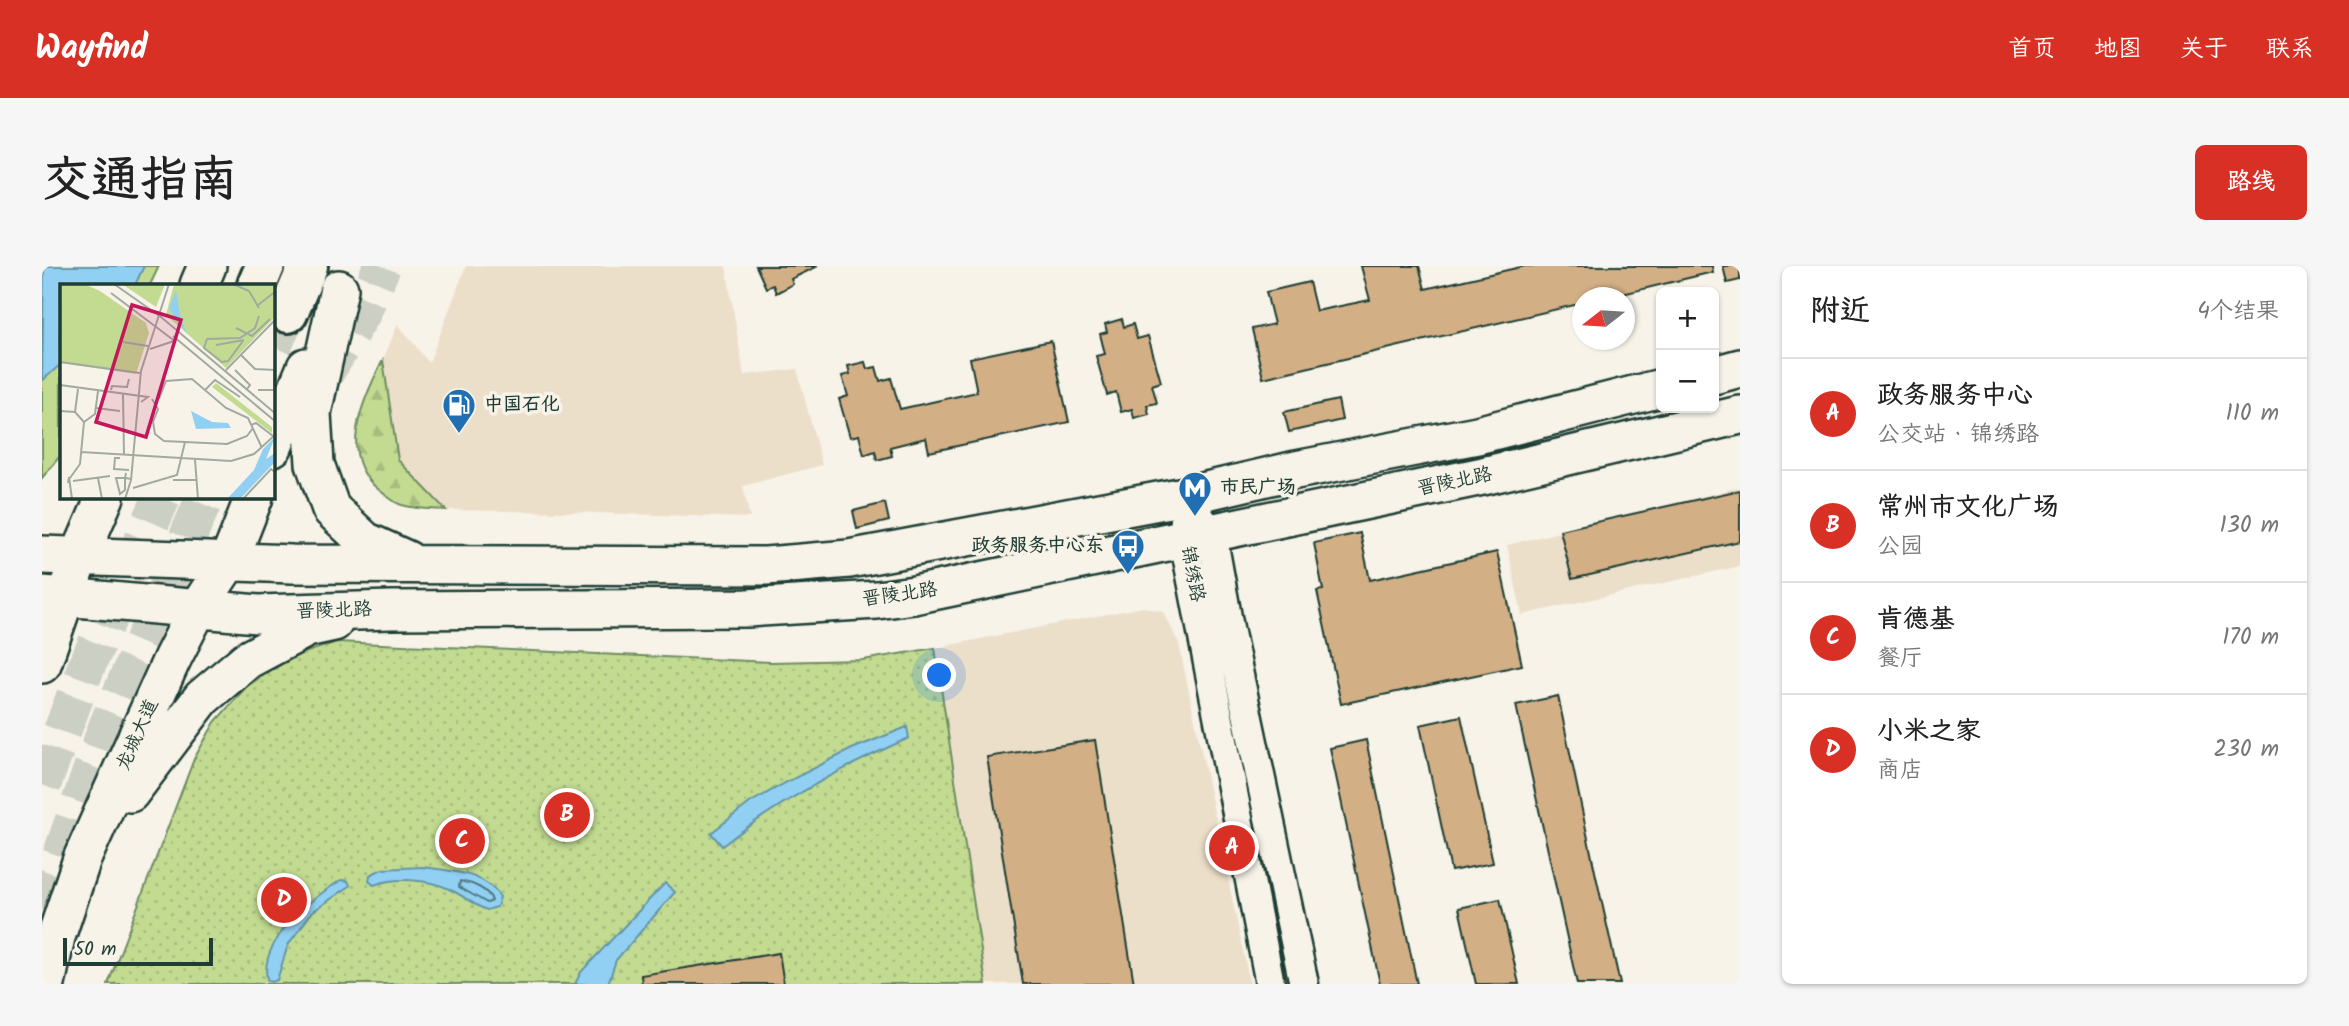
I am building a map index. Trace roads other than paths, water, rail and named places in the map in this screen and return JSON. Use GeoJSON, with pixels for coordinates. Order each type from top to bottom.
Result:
{"type":"FeatureCollection","features":[{"type":"Feature","properties":{"kind":"highway"},"geometry":{"type":"LineString","coordinates":[[257,284],[265,266]]}},
{"type":"Feature","properties":{"kind":"highway"},"geometry":{"type":"LineString","coordinates":[[288,313],[308,266]]}},
{"type":"Feature","properties":{"kind":"main road"},"geometry":{"type":"LineString","coordinates":[[199,284],[208,266]]}},
{"type":"Feature","properties":{"kind":"main road"},"geometry":{"type":"LineString","coordinates":[[205,284],[208,266]]}},
{"type":"Feature","properties":{"kind":"main road"},"geometry":{"type":"LineString","coordinates":[[275,441],[344,278]]}},
{"type":"Feature","properties":{"kind":"main road"},"geometry":{"type":"LineString","coordinates":[[344,278],[312,413],[314,464],[331,509],[365,541],[414,564]]}},
{"type":"Feature","properties":{"kind":"main road"},"geometry":{"type":"LineString","coordinates":[[1719,374],[1740,368]]}},
{"type":"Feature","properties":{"kind":"main road"},"geometry":{"type":"LineString","coordinates":[[42,555],[292,564],[766,566],[849,559],[1185,496],[1296,470],[1477,435],[1656,389]]}},
{"type":"Feature","properties":{"kind":"main road","name":"晋陵北路"},"geometry":{"type":"LineString","coordinates":[[53,597],[258,614],[391,610],[747,608],[877,600],[914,595],[1483,476],[1740,415]]}},
{"type":"Feature","properties":{"kind":"main road"},"geometry":{"type":"LineString","coordinates":[[42,664],[53,597],[79,555],[104,499]]}},
{"type":"Feature","properties":{"kind":"main road","name":"龙城大道"},"geometry":{"type":"LineString","coordinates":[[46,984],[56,937],[82,859],[172,659],[198,608],[229,561],[253,499]]}},
{"type":"Feature","properties":{"kind":"main road"},"geometry":{"type":"LineString","coordinates":[[82,859],[154,758],[202,698],[247,660],[307,628],[391,610]]}},
{"type":"Feature","properties":{"kind":"street","name":"锦绣路"},"geometry":{"type":"LineString","coordinates":[[1185,496],[1229,628],[1304,984]]}},
{"type":"Feature","properties":{"kind":"street","name":"锦绣路"},"geometry":{"type":"LineString","coordinates":[[1198,536],[1270,984]]}},
{"type":"Feature","properties":{"kind":"water"},"geometry":{"type":"Polygon","coordinates":[[[44,266],[144,266],[135,284],[60,284],[60,365],[42,381],[44,266]]]}},
{"type":"Feature","properties":{"kind":"water"},"geometry":{"type":"Polygon","coordinates":[[[907,727],[909,738],[812,786],[722,846],[711,833],[751,802],[787,782],[852,749],[907,727]]]}},
{"type":"Feature","properties":{"kind":"water"},"geometry":{"type":"Polygon","coordinates":[[[423,867],[466,874],[485,882],[500,897],[497,907],[487,910],[454,891],[422,881],[401,880],[374,885],[369,881],[370,875],[382,869],[423,867]]]}},
{"type":"Feature","properties":{"kind":"water"},"geometry":{"type":"Polygon","coordinates":[[[341,880],[348,881],[350,886],[312,912],[288,945],[277,980],[272,982],[267,979],[267,964],[279,935],[303,909],[341,880]]]}},
{"type":"Feature","properties":{"kind":"water"},"geometry":{"type":"Polygon","coordinates":[[[665,883],[675,892],[616,960],[608,984],[575,984],[581,972],[665,883]]]}},
{"type":"Feature","properties":{"kind":"tunnel"},"geometry":{"type":"LineString","coordinates":[[320,381],[362,313],[382,266]]}},
{"type":"Feature","properties":{"kind":"tunnel"},"geometry":{"type":"LineString","coordinates":[[275,342],[288,313]]}},
{"type":"Feature","properties":{"kind":"tunnel"},"geometry":{"type":"LineString","coordinates":[[42,785],[85,670],[161,499]]}},
{"type":"Feature","properties":{"kind":"tunnel"},"geometry":{"type":"LineString","coordinates":[[42,910],[107,727],[204,499]]}},
{"type":"Feature","properties":{"kind":"place","name":"中国石化"},"geometry":{"type":"Point","coordinates":[459,435]}},
{"type":"Feature","properties":{"kind":"place","name":"市民广场"},"geometry":{"type":"Point","coordinates":[1195,518]}},
{"type":"Feature","properties":{"kind":"place","name":"政务服务中心东"},"geometry":{"type":"Point","coordinates":[1128,576]}},
{"type":"Feature","properties":{"kind":"place","name":"常州市文化广场"},"geometry":{"type":"Point","coordinates":[567,815]}},
{"type":"Feature","properties":{"kind":"place","name":"肯德基"},"geometry":{"type":"Point","coordinates":[462,841]}},
{"type":"Feature","properties":{"kind":"place","name":"政务服务中心"},"geometry":{"type":"Point","coordinates":[1232,848]}},
{"type":"Feature","properties":{"kind":"place","name":"小米之家"},"geometry":{"type":"Point","coordinates":[284,900]}}]}
